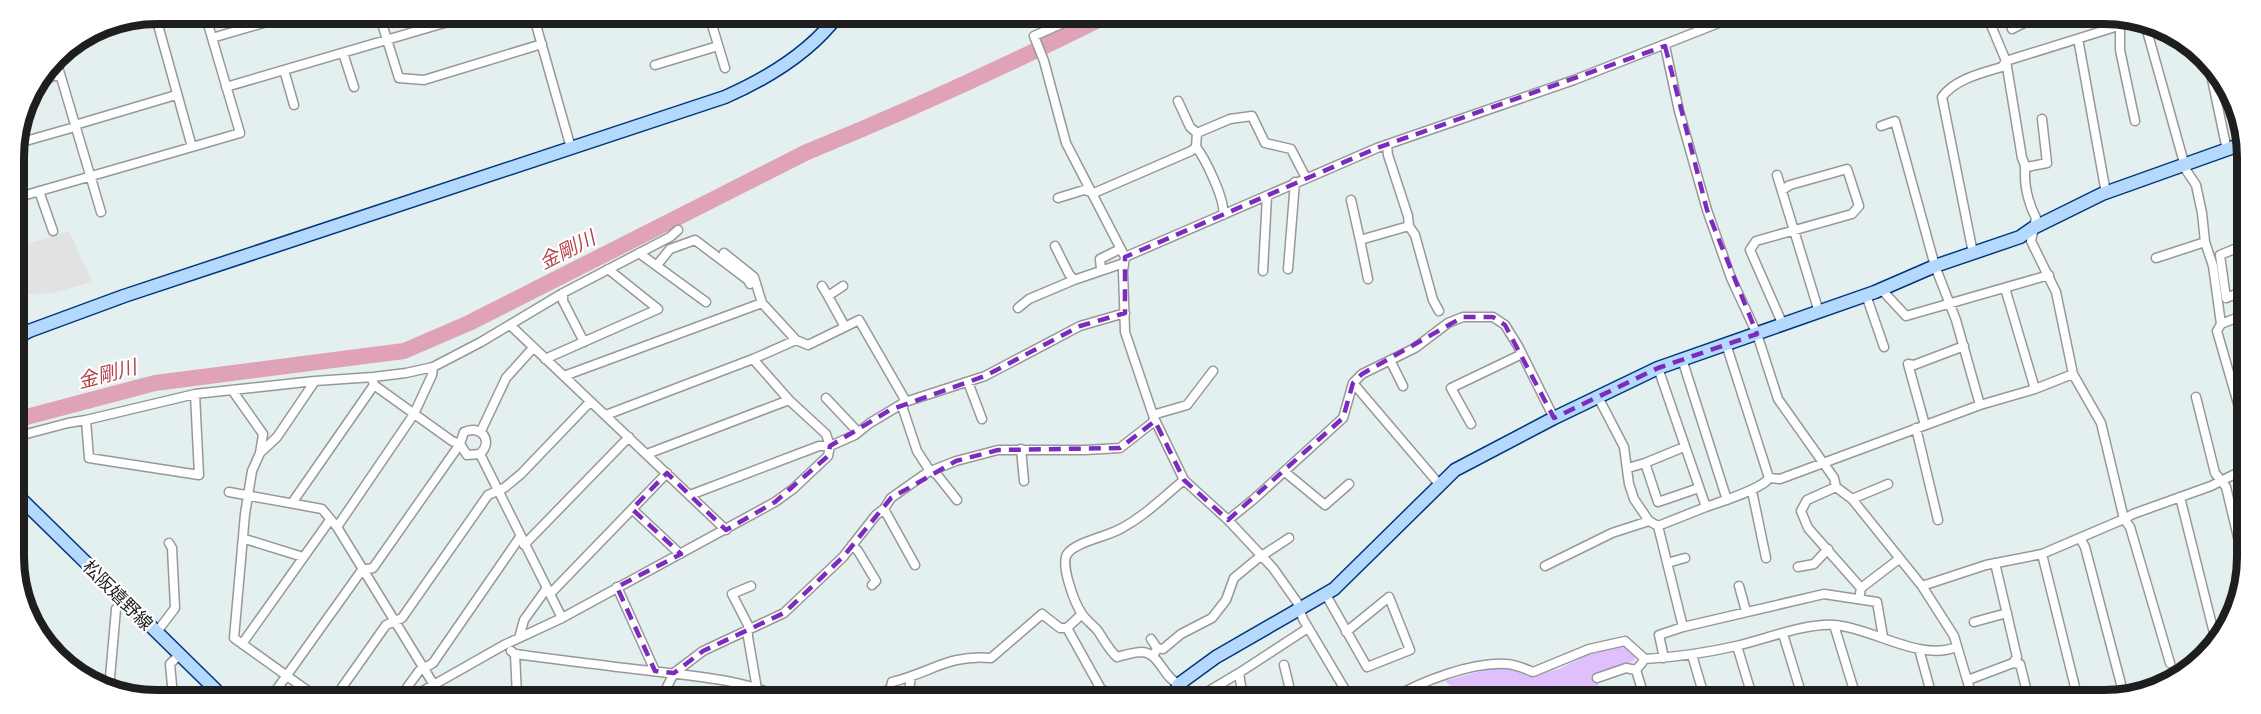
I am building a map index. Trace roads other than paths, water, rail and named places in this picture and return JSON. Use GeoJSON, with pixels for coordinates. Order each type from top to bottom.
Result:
{"type":"FeatureCollection","features":[{"type":"Feature","properties":{"kind":"street"},"geometry":{"type":"LineString","coordinates":[[24,196],[240,133],[208,24]]}},
{"type":"Feature","properties":{"kind":"street"},"geometry":{"type":"LineString","coordinates":[[212,38],[260,24]]}},
{"type":"Feature","properties":{"kind":"street"},"geometry":{"type":"LineString","coordinates":[[383,24],[399,78],[424,80],[542,44]]}},
{"type":"Feature","properties":{"kind":"street"},"geometry":{"type":"LineString","coordinates":[[226,87],[441,24]]}},
{"type":"Feature","properties":{"kind":"street"},"geometry":{"type":"LineString","coordinates":[[536,24],[571,148]]}},
{"type":"Feature","properties":{"kind":"street"},"geometry":{"type":"LineString","coordinates":[[712,24],[724,68]]}},
{"type":"Feature","properties":{"kind":"street"},"geometry":{"type":"LineString","coordinates":[[24,334],[124,296],[725,97],[748,87],[796,57],[830,24]]}},
{"type":"Feature","properties":{"kind":"street"},"geometry":{"type":"LineString","coordinates":[[1061,24],[1034,36],[1044,61],[1066,143],[1123,256],[1125,332],[1154,418],[1184,480],[1228,520],[1273,567],[1297,602],[1308,628],[1345,690]]}},
{"type":"Feature","properties":{"kind":"street"},"geometry":{"type":"LineString","coordinates":[[1018,308],[1029,299],[1101,269],[1123,256],[1377,148],[1665,46],[1672,41],[1716,24]]}},
{"type":"Feature","properties":{"kind":"street"},"geometry":{"type":"LineString","coordinates":[[1991,24],[2006,61],[2022,158],[2026,167],[2025,177],[2031,210],[2037,219],[2031,241],[2056,292],[2073,374],[2101,423],[2124,519],[2130,527],[2170,663]]}},
{"type":"Feature","properties":{"kind":"street"},"geometry":{"type":"LineString","coordinates":[[2012,29],[2022,24]]}},
{"type":"Feature","properties":{"kind":"street"},"geometry":{"type":"LineString","coordinates":[[1973,253],[1942,97],[1946,91],[1972,76],[2002,67],[2006,61],[2110,24]]}},
{"type":"Feature","properties":{"kind":"street"},"geometry":{"type":"LineString","coordinates":[[158,25],[192,147]]}},
{"type":"Feature","properties":{"kind":"street"},"geometry":{"type":"LineString","coordinates":[[2122,25],[2120,50],[2135,121]]}},
{"type":"Feature","properties":{"kind":"street"},"geometry":{"type":"LineString","coordinates":[[2147,32],[2186,163],[2186,170],[2196,185],[2205,242],[2213,266],[2220,324],[2217,331],[2237,400]]}},
{"type":"Feature","properties":{"kind":"street"},"geometry":{"type":"LineString","coordinates":[[2079,44],[2106,193]]}},
{"type":"Feature","properties":{"kind":"street"},"geometry":{"type":"LineString","coordinates":[[655,65],[718,46]]}},
{"type":"Feature","properties":{"kind":"street"},"geometry":{"type":"LineString","coordinates":[[1665,46],[1679,111],[1707,210],[1731,278],[1757,334],[1778,399],[1834,478],[1836,487],[1852,499],[1922,586],[1954,636],[1970,690]]}},
{"type":"Feature","properties":{"kind":"street"},"geometry":{"type":"LineString","coordinates":[[343,53],[354,87]]}},
{"type":"Feature","properties":{"kind":"street"},"geometry":{"type":"LineString","coordinates":[[58,68],[101,212]]}},
{"type":"Feature","properties":{"kind":"street"},"geometry":{"type":"LineString","coordinates":[[284,70],[294,105]]}},
{"type":"Feature","properties":{"kind":"street"},"geometry":{"type":"LineString","coordinates":[[51,77],[60,74]]}},
{"type":"Feature","properties":{"kind":"street"},"geometry":{"type":"LineString","coordinates":[[2212,81],[2227,150]]}},
{"type":"Feature","properties":{"kind":"street"},"geometry":{"type":"LineString","coordinates":[[25,141],[176,95]]}},
{"type":"Feature","properties":{"kind":"street"},"geometry":{"type":"LineString","coordinates":[[1178,101],[1191,127],[1197,133],[1196,147],[1213,179],[1224,209],[1223,215]]}},
{"type":"Feature","properties":{"kind":"street"},"geometry":{"type":"LineString","coordinates":[[1197,133],[1230,119],[1252,116],[1264,143],[1291,149],[1306,178]]}},
{"type":"Feature","properties":{"kind":"street"},"geometry":{"type":"LineString","coordinates":[[2026,167],[2047,163],[2042,119]]}},
{"type":"Feature","properties":{"kind":"street"},"geometry":{"type":"LineString","coordinates":[[1881,126],[1895,121],[1935,266],[1964,346],[1980,405]]}},
{"type":"Feature","properties":{"kind":"street"},"geometry":{"type":"LineString","coordinates":[[1387,146],[1409,226],[1415,235],[1433,300],[1439,311]]}},
{"type":"Feature","properties":{"kind":"street"},"geometry":{"type":"LineString","coordinates":[[1176,690],[1179,684],[1216,657],[1326,595],[1455,470],[1554,418],[1658,368],[1866,295],[1935,266],[2020,237],[2033,228],[2106,193],[2237,146]]}},
{"type":"Feature","properties":{"kind":"street"},"geometry":{"type":"LineString","coordinates":[[1058,198],[1084,190],[1094,193],[1196,147]]}},
{"type":"Feature","properties":{"kind":"street"},"geometry":{"type":"LineString","coordinates":[[1782,190],[1790,185],[1847,169],[1859,206],[1852,214],[1756,241],[1750,250],[1783,325]]}},
{"type":"Feature","properties":{"kind":"street"},"geometry":{"type":"LineString","coordinates":[[1778,175],[1819,312]]}},
{"type":"Feature","properties":{"kind":"street"},"geometry":{"type":"LineString","coordinates":[[1288,269],[1295,182]]}},
{"type":"Feature","properties":{"kind":"street"},"geometry":{"type":"LineString","coordinates":[[39,191],[53,231]]}},
{"type":"Feature","properties":{"kind":"street"},"geometry":{"type":"LineString","coordinates":[[1263,271],[1267,196]]}},
{"type":"Feature","properties":{"kind":"street"},"geometry":{"type":"LineString","coordinates":[[1351,200],[1368,279]]}},
{"type":"Feature","properties":{"kind":"street"},"geometry":{"type":"LineString","coordinates":[[1360,240],[1409,226]]}},
{"type":"Feature","properties":{"kind":"street"},"geometry":{"type":"LineString","coordinates":[[24,435],[195,394],[315,381],[373,381],[433,367],[563,293],[670,237],[678,230]]}},
{"type":"Feature","properties":{"kind":"street"},"geometry":{"type":"LineString","coordinates":[[657,266],[670,249],[695,240],[748,280],[750,284]]}},
{"type":"Feature","properties":{"kind":"street"},"geometry":{"type":"LineString","coordinates":[[2156,258],[2205,242]]}},
{"type":"Feature","properties":{"kind":"street"},"geometry":{"type":"LineString","coordinates":[[1055,246],[1074,280]]}},
{"type":"Feature","properties":{"kind":"street"},"geometry":{"type":"LineString","coordinates":[[2237,248],[2220,255],[2226,298],[2237,294]]}},
{"type":"Feature","properties":{"kind":"street"},"geometry":{"type":"LineString","coordinates":[[639,253],[706,302]]}},
{"type":"Feature","properties":{"kind":"street"},"geometry":{"type":"LineString","coordinates":[[724,253],[754,277],[762,303],[796,340],[808,345],[859,320],[905,402],[903,409],[917,451],[957,500]]}},
{"type":"Feature","properties":{"kind":"street"},"geometry":{"type":"LineString","coordinates":[[1101,269],[1100,259],[1123,256]]}},
{"type":"Feature","properties":{"kind":"street"},"geometry":{"type":"LineString","coordinates":[[545,359],[658,309],[608,270]]}},
{"type":"Feature","properties":{"kind":"street"},"geometry":{"type":"LineString","coordinates":[[1881,289],[1906,316],[2049,275]]}},
{"type":"Feature","properties":{"kind":"street"},"geometry":{"type":"LineString","coordinates":[[822,286],[845,327]]}},
{"type":"Feature","properties":{"kind":"street"},"geometry":{"type":"LineString","coordinates":[[828,296],[843,286]]}},
{"type":"Feature","properties":{"kind":"street"},"geometry":{"type":"LineString","coordinates":[[2004,288],[2035,389]]}},
{"type":"Feature","properties":{"kind":"street"},"geometry":{"type":"LineString","coordinates":[[563,293],[563,301],[584,342]]}},
{"type":"Feature","properties":{"kind":"street"},"geometry":{"type":"LineString","coordinates":[[1866,295],[1884,347]]}},
{"type":"Feature","properties":{"kind":"street"},"geometry":{"type":"LineString","coordinates":[[564,376],[762,303]]}},
{"type":"Feature","properties":{"kind":"street"},"geometry":{"type":"LineString","coordinates":[[690,495],[819,446],[830,446],[858,432],[905,402],[968,382],[1080,326],[1125,313]]}},
{"type":"Feature","properties":{"kind":"street"},"geometry":{"type":"LineString","coordinates":[[1228,520],[1285,472],[1343,418],[1353,383],[1362,374],[1416,348],[1448,323],[1463,317],[1493,317],[1505,325],[1554,418]]}},
{"type":"Feature","properties":{"kind":"street"},"geometry":{"type":"LineString","coordinates":[[2220,324],[2237,318]]}},
{"type":"Feature","properties":{"kind":"street"},"geometry":{"type":"LineString","coordinates":[[510,325],[726,530]]}},
{"type":"Feature","properties":{"kind":"street"},"geometry":{"type":"LineString","coordinates":[[606,415],[753,359],[796,340]]}},
{"type":"Feature","properties":{"kind":"street"},"geometry":{"type":"LineString","coordinates":[[1658,526],[1744,492],[1752,491],[1766,483],[1769,478],[1726,344]]}},
{"type":"Feature","properties":{"kind":"street"},"geometry":{"type":"LineString","coordinates":[[1938,520],[1908,364],[1914,365],[1964,346]]}},
{"type":"Feature","properties":{"kind":"street"},"geometry":{"type":"LineString","coordinates":[[481,431],[506,378],[533,348]]}},
{"type":"Feature","properties":{"kind":"street"},"geometry":{"type":"LineString","coordinates":[[1471,424],[1451,388],[1522,354]]}},
{"type":"Feature","properties":{"kind":"street"},"geometry":{"type":"LineString","coordinates":[[426,690],[504,645],[562,618],[775,502],[793,489],[828,456],[830,446],[826,434],[789,400],[753,359]]}},
{"type":"Feature","properties":{"kind":"street"},"geometry":{"type":"LineString","coordinates":[[1682,359],[1727,500]]}},
{"type":"Feature","properties":{"kind":"street"},"geometry":{"type":"LineString","coordinates":[[1390,360],[1403,387]]}},
{"type":"Feature","properties":{"kind":"street"},"geometry":{"type":"LineString","coordinates":[[337,527],[414,414],[432,375],[433,367]]}},
{"type":"Feature","properties":{"kind":"street"},"geometry":{"type":"LineString","coordinates":[[1658,368],[1706,507]]}},
{"type":"Feature","properties":{"kind":"street"},"geometry":{"type":"LineString","coordinates":[[666,690],[674,673],[703,651],[784,613],[843,557],[891,498],[932,471],[956,461],[998,450],[1061,451],[1120,448],[1152,423],[1156,414],[1187,405],[1214,371]]}},
{"type":"Feature","properties":{"kind":"street"},"geometry":{"type":"LineString","coordinates":[[1769,478],[1780,478],[1980,405],[2035,389],[2073,374]]}},
{"type":"Feature","properties":{"kind":"street"},"geometry":{"type":"LineString","coordinates":[[260,453],[277,437],[315,381]]}},
{"type":"Feature","properties":{"kind":"street"},"geometry":{"type":"LineString","coordinates":[[373,381],[414,414],[452,441],[460,444],[467,454],[476,456],[486,448],[487,443],[481,431]]}},
{"type":"Feature","properties":{"kind":"street"},"geometry":{"type":"LineString","coordinates":[[292,503],[373,381]]}},
{"type":"Feature","properties":{"kind":"street"},"geometry":{"type":"LineString","coordinates":[[968,382],[982,419]]}},
{"type":"Feature","properties":{"kind":"street"},"geometry":{"type":"LineString","coordinates":[[1353,383],[1440,484]]}},
{"type":"Feature","properties":{"kind":"street"},"geometry":{"type":"LineString","coordinates":[[232,390],[263,434],[260,453],[252,471],[234,638],[306,690]]}},
{"type":"Feature","properties":{"kind":"street"},"geometry":{"type":"LineString","coordinates":[[86,420],[89,458],[199,475],[195,394]]}},
{"type":"Feature","properties":{"kind":"street"},"geometry":{"type":"LineString","coordinates":[[1598,397],[1624,447],[1629,484],[1634,498],[1649,521],[1658,526],[1683,627]]}},
{"type":"Feature","properties":{"kind":"street"},"geometry":{"type":"LineString","coordinates":[[2196,397],[2215,473],[2226,487],[2237,533]]}},
{"type":"Feature","properties":{"kind":"street"},"geometry":{"type":"LineString","coordinates":[[826,398],[858,432]]}},
{"type":"Feature","properties":{"kind":"street"},"geometry":{"type":"LineString","coordinates":[[647,454],[789,400]]}},
{"type":"Feature","properties":{"kind":"street"},"geometry":{"type":"LineString","coordinates":[[340,690],[386,625],[402,618],[488,495],[504,488],[521,474],[590,402]]}},
{"type":"Feature","properties":{"kind":"street"},"geometry":{"type":"LineString","coordinates":[[276,690],[362,570],[373,568],[460,444],[464,432],[472,429],[481,431]]}},
{"type":"Feature","properties":{"kind":"street"},"geometry":{"type":"LineString","coordinates":[[405,690],[419,671],[433,663],[522,541],[629,437]]}},
{"type":"Feature","properties":{"kind":"street"},"geometry":{"type":"LineString","coordinates":[[1628,468],[1684,447]]}},
{"type":"Feature","properties":{"kind":"street"},"geometry":{"type":"LineString","coordinates":[[1021,449],[1024,482]]}},
{"type":"Feature","properties":{"kind":"street"},"geometry":{"type":"LineString","coordinates":[[480,454],[562,618]]}},
{"type":"Feature","properties":{"kind":"street"},"geometry":{"type":"LineString","coordinates":[[1645,463],[1658,502],[1699,489]]}},
{"type":"Feature","properties":{"kind":"street"},"geometry":{"type":"LineString","coordinates":[[519,638],[524,620],[548,591],[667,472]]}},
{"type":"Feature","properties":{"kind":"street"},"geometry":{"type":"LineString","coordinates":[[1285,472],[1325,505],[1349,484]]}},
{"type":"Feature","properties":{"kind":"street"},"geometry":{"type":"LineString","coordinates":[[1922,586],[1995,563],[2042,554],[2133,513],[2222,481],[2237,473]]}},
{"type":"Feature","properties":{"kind":"street"},"geometry":{"type":"LineString","coordinates":[[1184,480],[1143,515],[1104,537],[1076,546],[1066,555],[1065,569],[1082,614],[1117,657],[1163,649],[1181,634],[1212,618],[1226,600],[1234,578],[1257,559],[1289,538]]}},
{"type":"Feature","properties":{"kind":"street"},"geometry":{"type":"LineString","coordinates":[[1852,499],[1888,484]]}},
{"type":"Feature","properties":{"kind":"street"},"geometry":{"type":"LineString","coordinates":[[1836,487],[1807,500],[1801,511],[1808,528],[1861,588]]}},
{"type":"Feature","properties":{"kind":"street"},"geometry":{"type":"LineString","coordinates":[[1752,491],[1766,558]]}},
{"type":"Feature","properties":{"kind":"street"},"geometry":{"type":"LineString","coordinates":[[229,492],[321,509],[337,527],[434,685]]}},
{"type":"Feature","properties":{"kind":"street"},"geometry":{"type":"LineString","coordinates":[[2180,497],[2214,632]]}},
{"type":"Feature","properties":{"kind":"street"},"geometry":{"type":"LineString","coordinates":[[632,509],[680,554]]}},
{"type":"Feature","properties":{"kind":"street"},"geometry":{"type":"LineString","coordinates":[[884,509],[915,565]]}},
{"type":"Feature","properties":{"kind":"street","name":"松阪嬉野線"},"geometry":{"type":"LineString","coordinates":[[24,510],[216,690]]}},
{"type":"Feature","properties":{"kind":"street"},"geometry":{"type":"LineString","coordinates":[[242,644],[330,520]]}},
{"type":"Feature","properties":{"kind":"street"},"geometry":{"type":"LineString","coordinates":[[1545,566],[1612,533],[1649,521]]}},
{"type":"Feature","properties":{"kind":"street"},"geometry":{"type":"LineString","coordinates":[[2080,538],[2085,547],[2121,684]]}},
{"type":"Feature","properties":{"kind":"street"},"geometry":{"type":"LineString","coordinates":[[244,539],[303,557]]}},
{"type":"Feature","properties":{"kind":"street"},"geometry":{"type":"LineString","coordinates":[[156,633],[175,608],[172,548],[169,543]]}},
{"type":"Feature","properties":{"kind":"street"},"geometry":{"type":"LineString","coordinates":[[852,545],[876,581],[872,585]]}},
{"type":"Feature","properties":{"kind":"street"},"geometry":{"type":"LineString","coordinates":[[1798,567],[1814,564],[1828,549]]}},
{"type":"Feature","properties":{"kind":"street"},"geometry":{"type":"LineString","coordinates":[[2042,554],[2076,690]]}},
{"type":"Feature","properties":{"kind":"street"},"geometry":{"type":"LineString","coordinates":[[1667,563],[1684,558]]}},
{"type":"Feature","properties":{"kind":"street"},"geometry":{"type":"LineString","coordinates":[[1859,598],[1861,588],[1899,559]]}},
{"type":"Feature","properties":{"kind":"street"},"geometry":{"type":"LineString","coordinates":[[1995,563],[2017,657],[2013,663]]}},
{"type":"Feature","properties":{"kind":"street"},"geometry":{"type":"LineString","coordinates":[[504,645],[515,654],[674,673],[757,690],[748,625],[732,594],[751,586]]}},
{"type":"Feature","properties":{"kind":"street"},"geometry":{"type":"LineString","coordinates":[[1739,586],[1746,611]]}},
{"type":"Feature","properties":{"kind":"street"},"geometry":{"type":"LineString","coordinates":[[617,587],[655,671]]}},
{"type":"Feature","properties":{"kind":"street"},"geometry":{"type":"LineString","coordinates":[[1664,658],[1659,635],[1746,611],[1824,594],[1877,602],[1883,637]]}},
{"type":"Feature","properties":{"kind":"street"},"geometry":{"type":"LineString","coordinates":[[1326,595],[1346,632],[1367,667],[1410,650],[1389,597],[1346,632]]}},
{"type":"Feature","properties":{"kind":"street"},"geometry":{"type":"LineString","coordinates":[[110,681],[116,609]]}},
{"type":"Feature","properties":{"kind":"street"},"geometry":{"type":"LineString","coordinates":[[1974,621],[2007,613]]}},
{"type":"Feature","properties":{"kind":"street"},"geometry":{"type":"LineString","coordinates":[[888,690],[892,682],[911,677],[933,666],[975,656],[991,658],[1042,614],[1060,628],[1067,628],[1082,614]]}},
{"type":"Feature","properties":{"kind":"street"},"geometry":{"type":"LineString","coordinates":[[1413,690],[1441,677],[1488,664],[1508,664],[1533,672],[1588,649],[1625,641],[1645,659],[1664,658],[1737,646],[1820,625],[1847,627],[1919,649],[1949,650],[1956,647]]}},
{"type":"Feature","properties":{"kind":"street"},"geometry":{"type":"LineString","coordinates":[[1834,625],[1854,690]]}},
{"type":"Feature","properties":{"kind":"street"},"geometry":{"type":"LineString","coordinates":[[1067,628],[1103,690]]}},
{"type":"Feature","properties":{"kind":"street"},"geometry":{"type":"LineString","coordinates":[[1210,690],[1308,628]]}},
{"type":"Feature","properties":{"kind":"street"},"geometry":{"type":"LineString","coordinates":[[1783,634],[1800,690]]}},
{"type":"Feature","properties":{"kind":"street"},"geometry":{"type":"LineString","coordinates":[[1151,639],[1155,652],[1172,682],[1179,684]]}},
{"type":"Feature","properties":{"kind":"street"},"geometry":{"type":"LineString","coordinates":[[1737,646],[1750,690]]}},
{"type":"Feature","properties":{"kind":"street"},"geometry":{"type":"LineString","coordinates":[[1919,649],[1930,690]]}},
{"type":"Feature","properties":{"kind":"street"},"geometry":{"type":"LineString","coordinates":[[515,654],[517,690]]}},
{"type":"Feature","properties":{"kind":"street"},"geometry":{"type":"LineString","coordinates":[[172,690],[170,663],[179,655]]}},
{"type":"Feature","properties":{"kind":"street"},"geometry":{"type":"LineString","coordinates":[[1692,655],[1702,690]]}},
{"type":"Feature","properties":{"kind":"street"},"geometry":{"type":"LineString","coordinates":[[1636,670],[1645,659]]}},
{"type":"Feature","properties":{"kind":"street"},"geometry":{"type":"LineString","coordinates":[[1968,680],[2013,663],[2020,664],[2026,690]]}},
{"type":"Feature","properties":{"kind":"street"},"geometry":{"type":"LineString","coordinates":[[1284,665],[1290,690]]}},
{"type":"Feature","properties":{"kind":"street"},"geometry":{"type":"LineString","coordinates":[[1597,678],[1626,668],[1636,670]]}},
{"type":"Feature","properties":{"kind":"street"},"geometry":{"type":"LineString","coordinates":[[1636,670],[1642,690]]}},
{"type":"Feature","properties":{"kind":"street"},"geometry":{"type":"LineString","coordinates":[[1239,673],[1242,690]]}},
{"type":"Feature","properties":{"kind":"street"},"geometry":{"type":"LineString","coordinates":[[909,690],[911,677]]}},
{"type":"Feature","properties":{"kind":"waterway","name":"金剛川"},"geometry":{"type":"LineString","coordinates":[[24,418],[155,383],[404,351],[469,323],[807,152],[958,87],[1090,24]]}}]}
